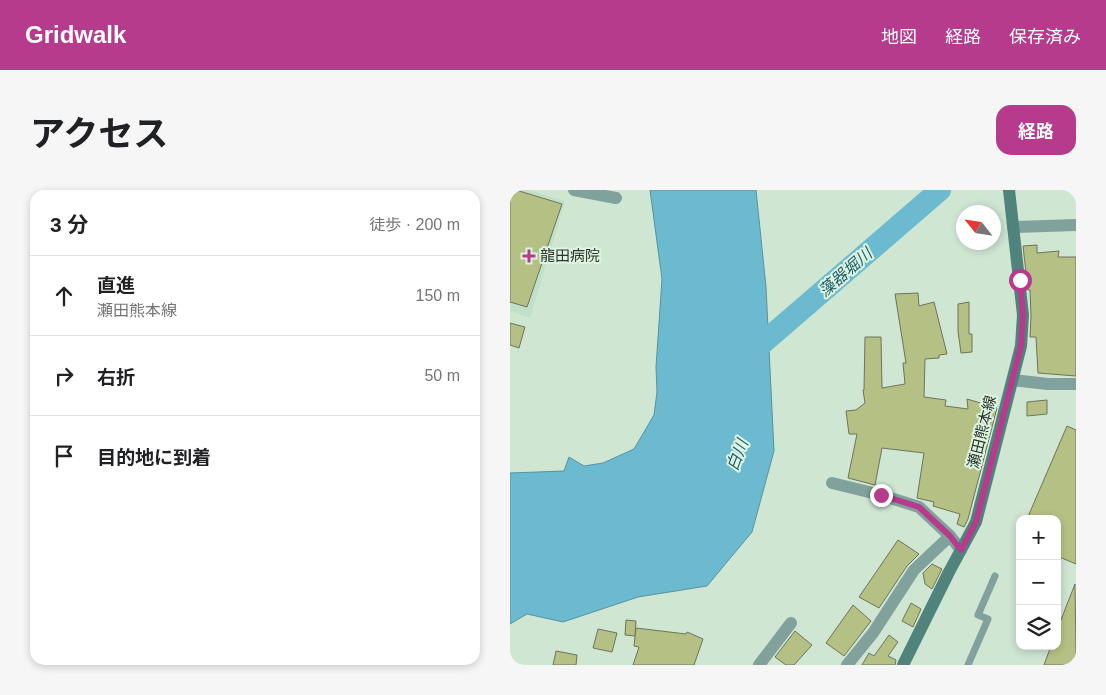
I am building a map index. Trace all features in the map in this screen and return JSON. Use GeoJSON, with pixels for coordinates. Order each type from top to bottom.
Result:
{"type":"FeatureCollection","features":[{"type":"Feature","properties":{"kind":"main road","name":"瀬田熊本線"},"geometry":{"type":"LineString","coordinates":[[903,665],[976,522],[1021,346],[1023,315],[1009,190]]}},
{"type":"Feature","properties":{"kind":"street"},"geometry":{"type":"LineString","coordinates":[[574,190],[616,198]]}},
{"type":"Feature","properties":{"kind":"street"},"geometry":{"type":"LineString","coordinates":[[1013,227],[1076,225]]}},
{"type":"Feature","properties":{"kind":"street"},"geometry":{"type":"LineString","coordinates":[[1013,380],[1048,384],[1076,384]]}},
{"type":"Feature","properties":{"kind":"street"},"geometry":{"type":"LineString","coordinates":[[832,484],[919,507],[950,536],[961,550]]}},
{"type":"Feature","properties":{"kind":"street"},"geometry":{"type":"LineString","coordinates":[[847,665],[873,633],[914,570],[950,536]]}},
{"type":"Feature","properties":{"kind":"street"},"geometry":{"type":"LineString","coordinates":[[760,665],[791,623]]}},
{"type":"Feature","properties":{"kind":"lane"},"geometry":{"type":"LineString","coordinates":[[968,665],[988,618],[978,615],[995,576]]}},
{"type":"Feature","properties":{"kind":"shaded area","name":"龍田病院"},"geometry":{"type":"Polygon","coordinates":[[[510,190],[529,190],[565,201],[530,318],[510,311],[510,190]]]}},
{"type":"Feature","properties":{"kind":"water","name":"白川"},"geometry":{"type":"Polygon","coordinates":[[[650,190],[756,190],[766,287],[774,451],[752,532],[707,586],[638,597],[563,622],[527,614],[510,624],[510,473],[564,471],[569,457],[584,466],[603,463],[634,449],[654,415],[657,392],[656,367],[662,279],[650,190]]]}},
{"type":"Feature","properties":{"kind":"building","name":"龍田病院"},"geometry":{"type":"Polygon","coordinates":[[[510,190],[516,190],[562,204],[527,307],[510,302],[510,190]]]}},
{"type":"Feature","properties":{"kind":"building"},"geometry":{"type":"Polygon","coordinates":[[[1037,245],[1037,253],[1059,251],[1058,257],[1076,257],[1076,376],[1038,373],[1036,337],[1030,337],[1030,290],[1028,290],[1023,246],[1037,245]]]}},
{"type":"Feature","properties":{"kind":"building"},"geometry":{"type":"Polygon","coordinates":[[[918,293],[919,306],[934,302],[947,354],[939,355],[939,358],[925,359],[924,397],[946,400],[945,406],[968,409],[967,399],[997,408],[968,519],[964,527],[957,524],[960,514],[933,506],[934,502],[917,498],[924,453],[882,448],[875,485],[848,478],[857,434],[849,434],[846,411],[856,410],[865,403],[863,390],[865,337],[881,337],[882,388],[905,384],[903,363],[906,363],[895,294],[918,293]]]}},
{"type":"Feature","properties":{"kind":"building"},"geometry":{"type":"Polygon","coordinates":[[[969,302],[969,334],[972,334],[972,352],[961,353],[958,331],[958,304],[969,302]]]}},
{"type":"Feature","properties":{"kind":"building"},"geometry":{"type":"Polygon","coordinates":[[[510,323],[525,327],[519,348],[510,345],[510,323]]]}},
{"type":"Feature","properties":{"kind":"building"},"geometry":{"type":"Polygon","coordinates":[[[1047,400],[1047,414],[1027,416],[1027,402],[1047,400]]]}},
{"type":"Feature","properties":{"kind":"building"},"geometry":{"type":"Polygon","coordinates":[[[1067,426],[1076,430],[1076,564],[1061,558],[1061,515],[1029,515],[1067,426]]]}},
{"type":"Feature","properties":{"kind":"building"},"geometry":{"type":"Polygon","coordinates":[[[898,540],[919,554],[907,566],[879,608],[859,597],[898,540]]]}},
{"type":"Feature","properties":{"kind":"building"},"geometry":{"type":"Polygon","coordinates":[[[932,564],[942,569],[932,589],[925,584],[923,573],[932,564]]]}},
{"type":"Feature","properties":{"kind":"building"},"geometry":{"type":"Polygon","coordinates":[[[1075,584],[1076,654],[1072,665],[1044,665],[1050,650],[1061,650],[1061,620],[1075,584]]]}},
{"type":"Feature","properties":{"kind":"building"},"geometry":{"type":"Polygon","coordinates":[[[911,603],[921,609],[913,627],[902,621],[911,603]]]}},
{"type":"Feature","properties":{"kind":"building"},"geometry":{"type":"Polygon","coordinates":[[[853,605],[871,621],[844,656],[826,643],[853,605]]]}},
{"type":"Feature","properties":{"kind":"building"},"geometry":{"type":"Polygon","coordinates":[[[626,620],[636,621],[635,636],[625,635],[626,620]]]}},
{"type":"Feature","properties":{"kind":"building"},"geometry":{"type":"Polygon","coordinates":[[[636,628],[686,634],[687,632],[703,639],[694,665],[633,665],[639,647],[634,646],[636,628]]]}},
{"type":"Feature","properties":{"kind":"building"},"geometry":{"type":"Polygon","coordinates":[[[598,629],[617,633],[612,652],[593,648],[598,629]]]}},
{"type":"Feature","properties":{"kind":"building"},"geometry":{"type":"Polygon","coordinates":[[[795,631],[812,645],[794,665],[786,665],[775,657],[795,631]]]}},
{"type":"Feature","properties":{"kind":"building"},"geometry":{"type":"Polygon","coordinates":[[[889,635],[898,642],[888,656],[896,660],[895,665],[862,665],[869,653],[874,656],[889,635]]]}},
{"type":"Feature","properties":{"kind":"building"},"geometry":{"type":"Polygon","coordinates":[[[556,651],[577,655],[576,665],[553,665],[556,651]]]}},
{"type":"Feature","properties":{"kind":"waterway","name":"藻器堀川"},"geometry":{"type":"LineString","coordinates":[[750,354],[940,190]]}},
{"type":"Feature","properties":{"kind":"place","name":"龍田病院"},"geometry":{"type":"Point","coordinates":[529,256]}},
{"type":"Feature","properties":{"kind":"route"},"geometry":{"type":"LineString","coordinates":[[881,495],[919,507],[950,536],[961,550],[976,522],[1021,346],[1023,315],[1020,280]]}}]}
